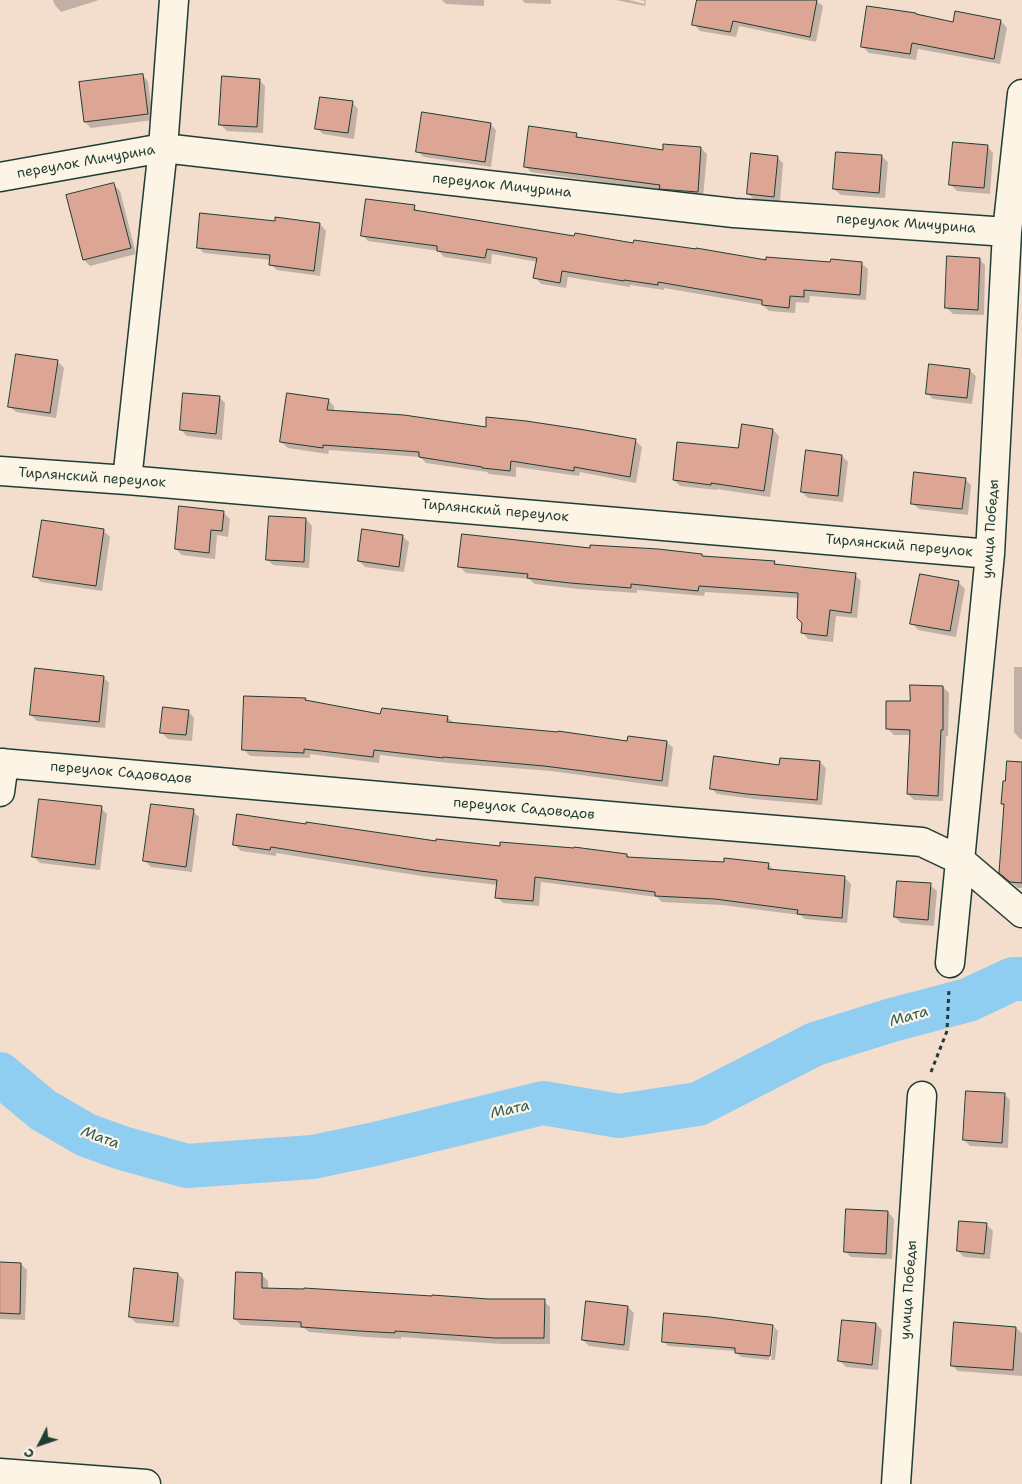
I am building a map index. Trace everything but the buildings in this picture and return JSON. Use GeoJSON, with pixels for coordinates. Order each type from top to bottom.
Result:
{"type":"FeatureCollection","features":[{"type":"Feature","properties":{"kind":"street"},"geometry":{"type":"LineString","coordinates":[[127,480],[164,148],[174,0]]}},
{"type":"Feature","properties":{"kind":"street","name":"улица Победы"},"geometry":{"type":"LineString","coordinates":[[950,964],[990,554],[1008,232],[1022,94]]}},
{"type":"Feature","properties":{"kind":"street","name":"переулок Мичурина"},"geometry":{"type":"LineString","coordinates":[[0,177],[164,148],[734,213],[1008,232]]}},
{"type":"Feature","properties":{"kind":"street","name":"Тирлянский переулок"},"geometry":{"type":"LineString","coordinates":[[0,471],[127,480],[990,554]]}},
{"type":"Feature","properties":{"kind":"street","name":"переулок Садоводов"},"geometry":{"type":"LineString","coordinates":[[0,792],[2,763],[922,842],[960,860],[1022,913]]}},
{"type":"Feature","properties":{"kind":"street","name":"улица Победы"},"geometry":{"type":"LineString","coordinates":[[896,1484],[922,1096]]}},
{"type":"Feature","properties":{"kind":"street"},"geometry":{"type":"LineString","coordinates":[[17,1477],[146,1484]]}},
{"type":"Feature","properties":{"kind":"path"},"geometry":{"type":"LineString","coordinates":[[922,1096],[947,1031],[950,964]]}},
{"type":"Feature","properties":{"kind":"waterway","name":"Мата"},"geometry":{"type":"LineString","coordinates":[[0,1074],[43,1110],[86,1135],[122,1148],[187,1166],[313,1157],[375,1144],[543,1103],[619,1116],[698,1104],[815,1044],[892,1020],[968,1000],[1013,979],[1022,979]]}}]}
